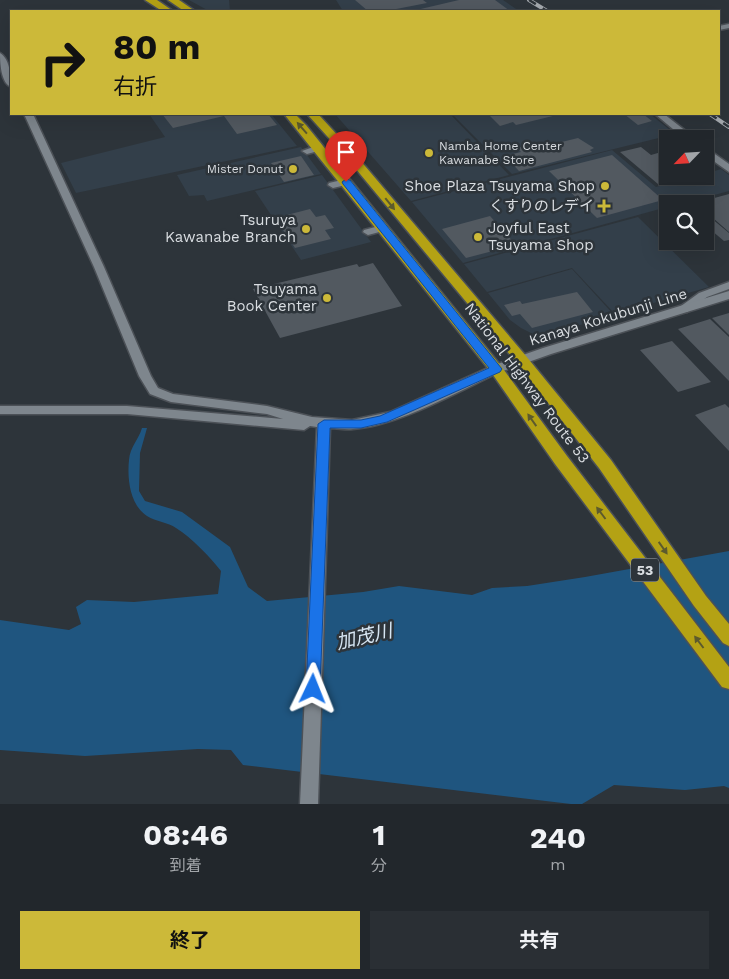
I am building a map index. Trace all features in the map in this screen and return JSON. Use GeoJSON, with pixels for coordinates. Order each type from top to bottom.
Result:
{"type":"FeatureCollection","features":[{"type":"Feature","properties":{"kind":"highway"},"geometry":{"type":"LineString","coordinates":[[150,0],[166,10]]}},
{"type":"Feature","properties":{"kind":"highway"},"geometry":{"type":"LineString","coordinates":[[173,0],[188,10]]}},
{"type":"Feature","properties":{"kind":"highway","name":"National Highway Route 53"},"geometry":{"type":"LineString","coordinates":[[290,115],[313,150],[340,184],[383,228],[496,369],[561,460],[729,680]]}},
{"type":"Feature","properties":{"kind":"highway","name":"National Highway Route 53"},"geometry":{"type":"LineString","coordinates":[[313,115],[350,155],[521,359],[605,464],[700,601],[729,638]]}},
{"type":"Feature","properties":{"kind":"street"},"geometry":{"type":"LineString","coordinates":[[0,56],[10,81]]}},
{"type":"Feature","properties":{"kind":"street"},"geometry":{"type":"LineString","coordinates":[[28,115],[99,267],[145,376],[154,391],[171,398],[267,410],[324,424]]}},
{"type":"Feature","properties":{"kind":"street"},"geometry":{"type":"LineString","coordinates":[[660,115],[679,130]]}},
{"type":"Feature","properties":{"kind":"street"},"geometry":{"type":"LineString","coordinates":[[714,157],[729,169]]}},
{"type":"Feature","properties":{"kind":"street"},"geometry":{"type":"LineString","coordinates":[[368,232],[383,228]]}},
{"type":"Feature","properties":{"kind":"street"},"geometry":{"type":"LineString","coordinates":[[683,309],[703,295],[729,285]]}},
{"type":"Feature","properties":{"kind":"street","name":"Kanaya Kokubunji Line"},"geometry":{"type":"LineString","coordinates":[[324,424],[361,424],[383,419],[521,359],[729,295]]}},
{"type":"Feature","properties":{"kind":"street"},"geometry":{"type":"LineString","coordinates":[[0,410],[127,410],[287,425],[324,424]]}},
{"type":"Feature","properties":{"kind":"street"},"geometry":{"type":"LineString","coordinates":[[309,804],[324,424]]}},
{"type":"Feature","properties":{"kind":"shaded area"},"geometry":{"type":"Polygon","coordinates":[[[189,0],[229,0],[230,10],[207,10],[189,0]]]}},
{"type":"Feature","properties":{"kind":"shaded area"},"geometry":{"type":"Polygon","coordinates":[[[336,0],[503,0],[518,10],[342,10],[336,0]]]}},
{"type":"Feature","properties":{"kind":"shaded area"},"geometry":{"type":"Polygon","coordinates":[[[150,115],[272,115],[297,146],[76,193],[61,163],[165,137],[150,115]]]}},
{"type":"Feature","properties":{"kind":"shaded area","name":"Namba Home Center Kawanabe Store"},"geometry":{"type":"Polygon","coordinates":[[[336,115],[451,115],[509,175],[411,201],[336,115]]]}},
{"type":"Feature","properties":{"kind":"shaded area"},"geometry":{"type":"Polygon","coordinates":[[[453,115],[651,115],[670,130],[659,130],[659,138],[512,174],[453,115]]]}},
{"type":"Feature","properties":{"kind":"shaded area"},"geometry":{"type":"Polygon","coordinates":[[[301,147],[321,174],[207,201],[204,195],[189,196],[177,175],[301,147]]]}},
{"type":"Feature","properties":{"kind":"shaded area"},"geometry":{"type":"Polygon","coordinates":[[[612,150],[656,187],[663,185],[714,185],[714,171],[721,169],[729,175],[729,191],[714,195],[659,195],[659,209],[463,263],[412,202],[612,150]]]}},
{"type":"Feature","properties":{"kind":"shaded area"},"geometry":{"type":"Polygon","coordinates":[[[322,175],[371,242],[301,260],[255,191],[322,175]]]}},
{"type":"Feature","properties":{"kind":"shaded area"},"geometry":{"type":"Polygon","coordinates":[[[638,217],[659,238],[659,250],[671,250],[709,287],[615,314],[572,268],[487,292],[464,264],[638,217]]]}},
{"type":"Feature","properties":{"kind":"shaded area"},"geometry":{"type":"Polygon","coordinates":[[[572,269],[614,315],[556,332],[533,334],[510,320],[488,293],[572,269]]]}},
{"type":"Feature","properties":{"kind":"water","name":"加茂川"},"geometry":{"type":"Polygon","coordinates":[[[142,428],[147,428],[140,453],[139,491],[145,501],[182,512],[230,547],[248,587],[267,601],[363,592],[399,586],[472,595],[492,588],[527,586],[585,577],[729,551],[729,788],[724,786],[685,790],[614,785],[582,804],[571,804],[243,765],[231,750],[198,749],[85,756],[0,750],[0,620],[69,630],[81,624],[76,607],[87,600],[134,602],[218,594],[221,571],[211,559],[182,532],[169,524],[147,516],[141,511],[133,498],[129,483],[129,460],[131,451],[142,428]]]}},
{"type":"Feature","properties":{"kind":"building"},"geometry":{"type":"Polygon","coordinates":[[[355,0],[423,0],[427,3],[391,10],[367,10],[355,0]]]}},
{"type":"Feature","properties":{"kind":"building"},"geometry":{"type":"Polygon","coordinates":[[[459,0],[495,0],[509,10],[416,10],[459,0]]]}},
{"type":"Feature","properties":{"kind":"building"},"geometry":{"type":"Polygon","coordinates":[[[163,115],[269,115],[277,125],[237,134],[224,116],[173,128],[163,115]]]}},
{"type":"Feature","properties":{"kind":"building"},"geometry":{"type":"Polygon","coordinates":[[[489,115],[557,115],[516,125],[513,122],[500,126],[489,115]]]}},
{"type":"Feature","properties":{"kind":"building"},"geometry":{"type":"Polygon","coordinates":[[[625,115],[644,115],[652,121],[638,125],[625,115]]]}},
{"type":"Feature","properties":{"kind":"building"},"geometry":{"type":"Polygon","coordinates":[[[578,138],[594,148],[590,150],[592,152],[519,171],[505,156],[521,152],[517,148],[534,144],[537,148],[578,138]]]}},
{"type":"Feature","properties":{"kind":"building"},"geometry":{"type":"Polygon","coordinates":[[[641,147],[651,155],[659,153],[659,184],[658,184],[620,152],[641,147]]]}},
{"type":"Feature","properties":{"kind":"building"},"geometry":{"type":"Polygon","coordinates":[[[612,155],[659,196],[659,201],[597,218],[549,171],[612,155]]]}},
{"type":"Feature","properties":{"kind":"building","name":"Mister Donut"},"geometry":{"type":"Polygon","coordinates":[[[301,156],[314,175],[284,182],[271,163],[301,156]]]}},
{"type":"Feature","properties":{"kind":"building"},"geometry":{"type":"Polygon","coordinates":[[[729,194],[729,232],[714,219],[714,198],[729,194]]]}},
{"type":"Feature","properties":{"kind":"building","name":"Tsuruya Kawanabe Branch"},"geometry":{"type":"Polygon","coordinates":[[[310,209],[316,217],[325,215],[334,228],[325,230],[331,239],[295,248],[275,218],[310,209]]]}},
{"type":"Feature","properties":{"kind":"building"},"geometry":{"type":"Polygon","coordinates":[[[490,216],[516,245],[466,258],[442,229],[490,216]]]}},
{"type":"Feature","properties":{"kind":"building"},"geometry":{"type":"Polygon","coordinates":[[[714,220],[729,233],[729,240],[724,241],[714,233],[714,220]]]}},
{"type":"Feature","properties":{"kind":"building","name":"Tsuyama Book Center"},"geometry":{"type":"Polygon","coordinates":[[[373,263],[402,306],[280,338],[253,289],[357,264],[359,267],[373,263]]]}},
{"type":"Feature","properties":{"kind":"building"},"geometry":{"type":"Polygon","coordinates":[[[577,292],[593,312],[532,328],[520,314],[512,316],[504,305],[520,301],[522,304],[577,292]]]}},
{"type":"Feature","properties":{"kind":"building"},"geometry":{"type":"Polygon","coordinates":[[[729,313],[729,335],[712,318],[729,313]]]}},
{"type":"Feature","properties":{"kind":"building"},"geometry":{"type":"Polygon","coordinates":[[[710,319],[729,337],[729,381],[678,329],[710,319]]]}},
{"type":"Feature","properties":{"kind":"building"},"geometry":{"type":"Polygon","coordinates":[[[672,341],[711,382],[678,392],[640,350],[672,341]]]}},
{"type":"Feature","properties":{"kind":"building"},"geometry":{"type":"Polygon","coordinates":[[[725,404],[729,408],[729,451],[695,415],[725,404]]]}},
{"type":"Feature","properties":{"kind":"railway"},"geometry":{"type":"LineString","coordinates":[[529,0],[545,10]]}},
{"type":"Feature","properties":{"kind":"railway"},"geometry":{"type":"LineString","coordinates":[[711,115],[729,127]]}},
{"type":"Feature","properties":{"kind":"place","name":"Namba Home Center Kawanabe Store"},"geometry":{"type":"Point","coordinates":[429,153]}},
{"type":"Feature","properties":{"kind":"place","name":"Mister Donut"},"geometry":{"type":"Point","coordinates":[293,169]}},
{"type":"Feature","properties":{"kind":"place","name":"Shoe Plaza Tsuyama Shop"},"geometry":{"type":"Point","coordinates":[605,186]}},
{"type":"Feature","properties":{"kind":"place","name":"くすりのレデイ"},"geometry":{"type":"Point","coordinates":[604,206]}},
{"type":"Feature","properties":{"kind":"place","name":"Tsuruya Kawanabe Branch"},"geometry":{"type":"Point","coordinates":[306,229]}},
{"type":"Feature","properties":{"kind":"place","name":"Joyful East Tsuyama Shop"},"geometry":{"type":"Point","coordinates":[478,237]}},
{"type":"Feature","properties":{"kind":"place","name":"Tsuyama Book Center"},"geometry":{"type":"Point","coordinates":[327,298]}},
{"type":"Feature","properties":{"kind":"route"},"geometry":{"type":"LineString","coordinates":[[313,689],[324,424],[352,425],[383,419],[496,369],[346,182]]}}]}
